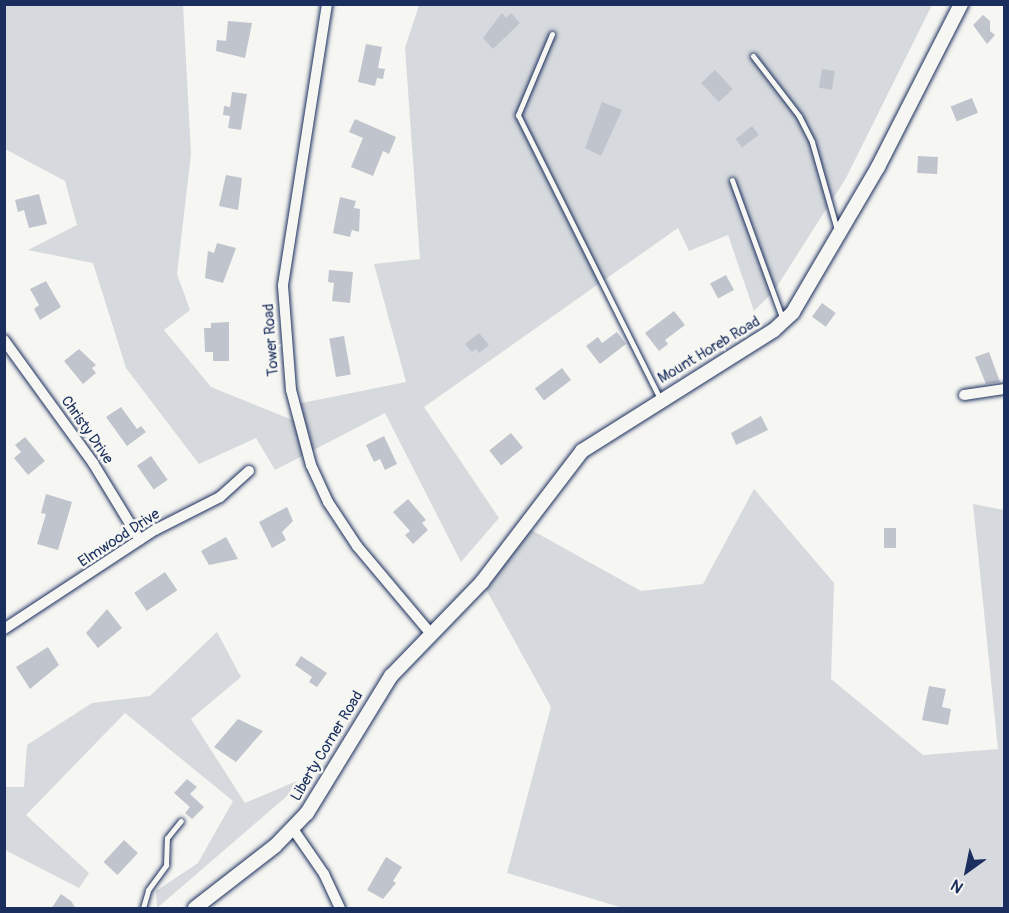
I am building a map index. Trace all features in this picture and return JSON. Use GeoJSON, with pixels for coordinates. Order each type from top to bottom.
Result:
{"type":"FeatureCollection","features":[{"type":"Feature","properties":{"kind":"street","name":"Tower Road"},"geometry":{"type":"LineString","coordinates":[[327,4],[283,286],[291,390],[311,465],[328,502],[357,546],[431,634]]}},
{"type":"Feature","properties":{"kind":"street","name":"Mount Horeb Road"},"geometry":{"type":"LineString","coordinates":[[400,665],[482,582],[582,451],[660,399],[784,322],[878,167],[961,4]]}},
{"type":"Feature","properties":{"kind":"street","name":"Christy Drive"},"geometry":{"type":"LineString","coordinates":[[4,340],[93,463],[140,540]]}},
{"type":"Feature","properties":{"kind":"street"},"geometry":{"type":"LineString","coordinates":[[964,395],[1005,389]]}},
{"type":"Feature","properties":{"kind":"street","name":"Elmwood Drive"},"geometry":{"type":"LineString","coordinates":[[4,629],[140,540],[220,497],[249,471]]}},
{"type":"Feature","properties":{"kind":"street","name":"Liberty Corner Road"},"geometry":{"type":"LineString","coordinates":[[195,909],[292,829],[323,789],[369,708],[400,665]]}},
{"type":"Feature","properties":{"kind":"street"},"geometry":{"type":"LineString","coordinates":[[292,829],[324,874],[340,909]]}},
{"type":"Feature","properties":{"kind":"lane"},"geometry":{"type":"LineString","coordinates":[[552,34],[518,116],[660,399]]}},
{"type":"Feature","properties":{"kind":"lane"},"geometry":{"type":"LineString","coordinates":[[753,56],[786,97],[808,133],[838,234]]}},
{"type":"Feature","properties":{"kind":"lane"},"geometry":{"type":"LineString","coordinates":[[732,180],[784,322]]}},
{"type":"Feature","properties":{"kind":"lane"},"geometry":{"type":"LineString","coordinates":[[143,909],[147,890],[166,865],[167,838],[181,821]]}},
{"type":"Feature","properties":{"kind":"shaded area"},"geometry":{"type":"Polygon","coordinates":[[[4,5],[183,5],[191,154],[177,274],[190,310],[164,330],[211,387],[295,421],[292,405],[406,382],[374,264],[420,259],[405,48],[419,5],[932,5],[846,178],[774,291],[754,311],[728,235],[689,251],[678,228],[424,407],[499,518],[461,562],[385,413],[275,470],[256,438],[199,464],[126,368],[93,263],[28,250],[77,225],[65,181],[5,149],[4,5]]]}},
{"type":"Feature","properties":{"kind":"shaded area"},"geometry":{"type":"Polygon","coordinates":[[[754,489],[834,583],[831,679],[923,755],[998,749],[973,504],[1004,510],[1004,908],[623,908],[507,873],[551,707],[482,582],[526,527],[641,591],[703,584],[754,489]]]}},
{"type":"Feature","properties":{"kind":"shaded area"},"geometry":{"type":"Polygon","coordinates":[[[217,632],[241,677],[191,719],[245,803],[297,781],[287,796],[157,908],[156,891],[198,863],[233,801],[125,713],[26,815],[89,873],[79,888],[5,850],[5,787],[24,787],[27,745],[92,703],[150,696],[217,632]]]}},
{"type":"Feature","properties":{"kind":"building"},"geometry":{"type":"Polygon","coordinates":[[[502,13],[506,18],[511,13],[520,23],[493,49],[483,38],[502,13]]]}},
{"type":"Feature","properties":{"kind":"building"},"geometry":{"type":"Polygon","coordinates":[[[983,15],[990,21],[990,31],[995,35],[987,44],[973,25],[983,15]]]}},
{"type":"Feature","properties":{"kind":"building"},"geometry":{"type":"Polygon","coordinates":[[[228,21],[252,23],[245,58],[216,51],[217,40],[226,41],[228,21]]]}},
{"type":"Feature","properties":{"kind":"building"},"geometry":{"type":"Polygon","coordinates":[[[366,44],[382,47],[378,68],[385,69],[383,79],[377,78],[375,86],[358,82],[366,44]]]}},
{"type":"Feature","properties":{"kind":"building"},"geometry":{"type":"Polygon","coordinates":[[[822,69],[835,71],[832,90],[819,88],[822,69]]]}},
{"type":"Feature","properties":{"kind":"building"},"geometry":{"type":"Polygon","coordinates":[[[715,70],[733,89],[719,102],[701,83],[715,70]]]}},
{"type":"Feature","properties":{"kind":"building"},"geometry":{"type":"Polygon","coordinates":[[[232,92],[247,94],[241,130],[228,128],[230,116],[223,115],[224,106],[230,107],[232,92]]]}},
{"type":"Feature","properties":{"kind":"building"},"geometry":{"type":"Polygon","coordinates":[[[972,98],[978,113],[957,121],[951,107],[972,98]]]}},
{"type":"Feature","properties":{"kind":"building"},"geometry":{"type":"Polygon","coordinates":[[[602,102],[622,110],[601,156],[585,148],[602,102]]]}},
{"type":"Feature","properties":{"kind":"building"},"geometry":{"type":"Polygon","coordinates":[[[355,119],[396,137],[389,154],[383,151],[373,176],[351,167],[363,138],[349,132],[355,119]]]}},
{"type":"Feature","properties":{"kind":"building"},"geometry":{"type":"Polygon","coordinates":[[[752,126],[759,135],[742,148],[735,139],[752,126]]]}},
{"type":"Feature","properties":{"kind":"building"},"geometry":{"type":"Polygon","coordinates":[[[918,156],[938,157],[937,174],[917,173],[918,156]]]}},
{"type":"Feature","properties":{"kind":"building"},"geometry":{"type":"Polygon","coordinates":[[[226,175],[242,178],[238,210],[219,206],[226,175]]]}},
{"type":"Feature","properties":{"kind":"building"},"geometry":{"type":"Polygon","coordinates":[[[39,194],[47,224],[29,228],[24,210],[18,212],[15,200],[39,194]]]}},
{"type":"Feature","properties":{"kind":"building"},"geometry":{"type":"Polygon","coordinates":[[[340,197],[356,201],[354,208],[360,209],[359,232],[352,230],[350,237],[333,233],[340,197]]]}},
{"type":"Feature","properties":{"kind":"building"},"geometry":{"type":"Polygon","coordinates":[[[217,243],[236,248],[223,283],[205,278],[208,251],[214,253],[217,243]]]}},
{"type":"Feature","properties":{"kind":"building"},"geometry":{"type":"Polygon","coordinates":[[[329,270],[353,272],[350,303],[332,301],[334,283],[328,282],[329,270]]]}},
{"type":"Feature","properties":{"kind":"building"},"geometry":{"type":"Polygon","coordinates":[[[726,275],[734,290],[718,298],[710,283],[726,275]]]}},
{"type":"Feature","properties":{"kind":"building"},"geometry":{"type":"Polygon","coordinates":[[[46,281],[61,307],[40,320],[34,309],[39,305],[30,289],[46,281]]]}},
{"type":"Feature","properties":{"kind":"building"},"geometry":{"type":"Polygon","coordinates":[[[822,303],[836,313],[826,327],[812,317],[822,303]]]}},
{"type":"Feature","properties":{"kind":"building"},"geometry":{"type":"Polygon","coordinates":[[[674,311],[685,325],[665,340],[668,344],[659,351],[645,333],[674,311]]]}},
{"type":"Feature","properties":{"kind":"building"},"geometry":{"type":"Polygon","coordinates":[[[229,322],[229,361],[213,361],[213,352],[205,352],[204,328],[211,328],[211,323],[229,322]]]}},
{"type":"Feature","properties":{"kind":"building"},"geometry":{"type":"Polygon","coordinates":[[[617,332],[626,344],[600,364],[586,346],[598,337],[602,343],[617,332]]]}},
{"type":"Feature","properties":{"kind":"building"},"geometry":{"type":"Polygon","coordinates":[[[479,333],[489,345],[479,353],[476,349],[472,352],[465,344],[479,333]]]}},
{"type":"Feature","properties":{"kind":"building"},"geometry":{"type":"Polygon","coordinates":[[[344,336],[351,374],[336,377],[329,339],[344,336]]]}},
{"type":"Feature","properties":{"kind":"building"},"geometry":{"type":"Polygon","coordinates":[[[79,349],[96,365],[92,368],[96,373],[83,384],[64,361],[79,349]]]}},
{"type":"Feature","properties":{"kind":"building"},"geometry":{"type":"Polygon","coordinates":[[[989,352],[1000,382],[986,384],[975,357],[989,352]]]}},
{"type":"Feature","properties":{"kind":"building"},"geometry":{"type":"Polygon","coordinates":[[[562,368],[571,380],[544,400],[535,388],[562,368]]]}},
{"type":"Feature","properties":{"kind":"building"},"geometry":{"type":"Polygon","coordinates":[[[121,407],[137,429],[141,426],[146,432],[127,446],[106,417],[121,407]]]}},
{"type":"Feature","properties":{"kind":"building"},"geometry":{"type":"Polygon","coordinates":[[[761,416],[768,430],[736,445],[731,433],[761,416]]]}},
{"type":"Feature","properties":{"kind":"building"},"geometry":{"type":"Polygon","coordinates":[[[511,433],[523,448],[501,465],[489,451],[511,433]]]}},
{"type":"Feature","properties":{"kind":"building"},"geometry":{"type":"Polygon","coordinates":[[[384,436],[397,464],[385,470],[380,459],[374,462],[366,445],[384,436]]]}},
{"type":"Feature","properties":{"kind":"building"},"geometry":{"type":"Polygon","coordinates":[[[25,437],[45,461],[28,475],[14,458],[21,452],[15,445],[25,437]]]}},
{"type":"Feature","properties":{"kind":"building"},"geometry":{"type":"Polygon","coordinates":[[[151,456],[168,480],[154,490],[137,466],[151,456]]]}},
{"type":"Feature","properties":{"kind":"building"},"geometry":{"type":"Polygon","coordinates":[[[46,494],[72,502],[58,550],[37,544],[46,514],[41,513],[46,494]]]}},
{"type":"Feature","properties":{"kind":"building"},"geometry":{"type":"Polygon","coordinates":[[[408,499],[426,520],[422,523],[428,530],[413,544],[405,535],[410,531],[393,512],[408,499]]]}},
{"type":"Feature","properties":{"kind":"building"},"geometry":{"type":"Polygon","coordinates":[[[287,507],[293,521],[282,532],[286,540],[272,548],[259,522],[287,507]]]}},
{"type":"Feature","properties":{"kind":"building"},"geometry":{"type":"Polygon","coordinates":[[[884,528],[896,528],[896,548],[884,548],[884,528]]]}},
{"type":"Feature","properties":{"kind":"building"},"geometry":{"type":"Polygon","coordinates":[[[226,537],[238,559],[209,565],[201,551],[226,537]]]}},
{"type":"Feature","properties":{"kind":"building"},"geometry":{"type":"Polygon","coordinates":[[[165,572],[177,590],[147,611],[134,593],[165,572]]]}},
{"type":"Feature","properties":{"kind":"building"},"geometry":{"type":"Polygon","coordinates":[[[107,609],[122,628],[98,648],[86,633],[107,609]]]}},
{"type":"Feature","properties":{"kind":"building"},"geometry":{"type":"Polygon","coordinates":[[[48,647],[59,665],[30,689],[16,667],[48,647]]]}},
{"type":"Feature","properties":{"kind":"building"},"geometry":{"type":"Polygon","coordinates":[[[301,656],[327,673],[317,687],[309,682],[312,677],[295,665],[301,656]]]}},
{"type":"Feature","properties":{"kind":"building"},"geometry":{"type":"Polygon","coordinates":[[[929,686],[946,689],[942,707],[951,709],[948,725],[922,720],[929,686]]]}},
{"type":"Feature","properties":{"kind":"building"},"geometry":{"type":"Polygon","coordinates":[[[238,719],[263,731],[236,762],[214,747],[238,719]]]}},
{"type":"Feature","properties":{"kind":"building"},"geometry":{"type":"Polygon","coordinates":[[[187,779],[197,787],[190,794],[204,807],[192,819],[185,813],[190,807],[174,793],[187,779]]]}},
{"type":"Feature","properties":{"kind":"building"},"geometry":{"type":"Polygon","coordinates":[[[124,840],[138,853],[117,875],[104,862],[124,840]]]}},
{"type":"Feature","properties":{"kind":"building"},"geometry":{"type":"Polygon","coordinates":[[[386,857],[402,867],[393,881],[396,883],[383,899],[367,890],[386,857]]]}},
{"type":"Feature","properties":{"kind":"building"},"geometry":{"type":"Polygon","coordinates":[[[61,894],[71,901],[76,909],[51,909],[61,894]]]}}]}
